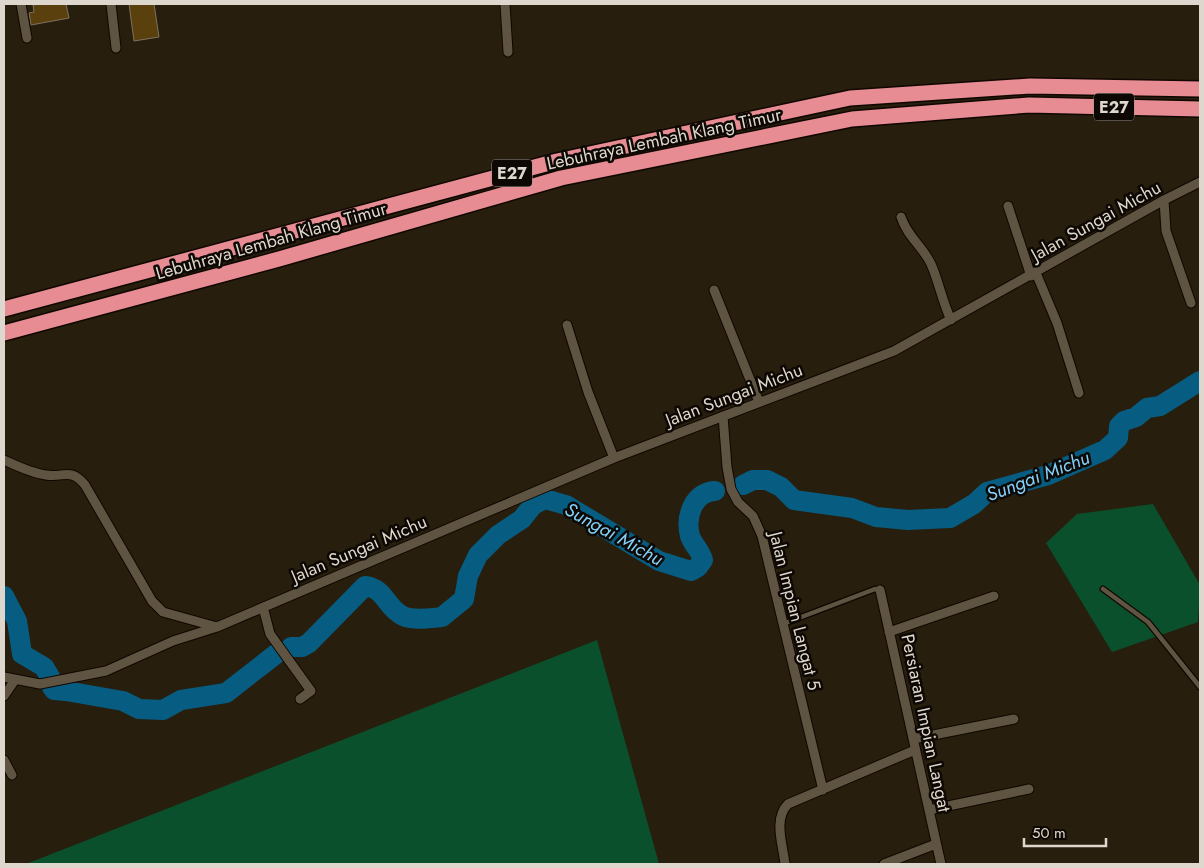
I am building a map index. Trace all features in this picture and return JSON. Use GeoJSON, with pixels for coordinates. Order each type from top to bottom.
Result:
{"type":"FeatureCollection","features":[{"type":"Feature","properties":{"kind":"highway","name":"Lebuhraya Lembah Klang Timur"},"geometry":{"type":"LineString","coordinates":[[4,309],[566,159],[850,98],[1030,86],[1200,88]]}},
{"type":"Feature","properties":{"kind":"highway","name":"Lebuhraya Lembah Klang Timur"},"geometry":{"type":"LineString","coordinates":[[4,333],[279,259],[561,178],[852,119],[1028,105],[1200,109]]}},
{"type":"Feature","properties":{"kind":"street"},"geometry":{"type":"LineString","coordinates":[[21,4],[27,38]]}},
{"type":"Feature","properties":{"kind":"street"},"geometry":{"type":"LineString","coordinates":[[111,4],[116,48]]}},
{"type":"Feature","properties":{"kind":"street"},"geometry":{"type":"LineString","coordinates":[[505,4],[508,52]]}},
{"type":"Feature","properties":{"kind":"street","name":"Jalan Sungai Michu"},"geometry":{"type":"LineString","coordinates":[[4,677],[40,684],[106,671],[173,641],[218,627],[614,458],[894,351],[1164,200],[1200,182]]}},
{"type":"Feature","properties":{"kind":"street"},"geometry":{"type":"LineString","coordinates":[[1164,200],[1166,231],[1191,303]]}},
{"type":"Feature","properties":{"kind":"street"},"geometry":{"type":"LineString","coordinates":[[1008,206],[1034,274],[1057,323],[1079,393]]}},
{"type":"Feature","properties":{"kind":"street"},"geometry":{"type":"LineString","coordinates":[[900,217],[904,228],[930,263],[942,300],[951,320]]}},
{"type":"Feature","properties":{"kind":"street"},"geometry":{"type":"LineString","coordinates":[[714,290],[760,402]]}},
{"type":"Feature","properties":{"kind":"street"},"geometry":{"type":"LineString","coordinates":[[567,325],[588,392],[614,458]]}},
{"type":"Feature","properties":{"kind":"street","name":"Jalan Impian Langat 5"},"geometry":{"type":"LineString","coordinates":[[723,416],[731,489],[738,502],[753,516],[762,536],[822,790]]}},
{"type":"Feature","properties":{"kind":"street"},"geometry":{"type":"LineString","coordinates":[[4,460],[47,476],[68,473],[78,476],[152,601],[163,612],[218,627]]}},
{"type":"Feature","properties":{"kind":"street","name":"Persiaran Impian Langat"},"geometry":{"type":"LineString","coordinates":[[880,590],[884,595],[889,632],[941,864]]}},
{"type":"Feature","properties":{"kind":"street"},"geometry":{"type":"LineString","coordinates":[[889,632],[994,596]]}},
{"type":"Feature","properties":{"kind":"street"},"geometry":{"type":"LineString","coordinates":[[264,606],[270,634],[311,691],[300,699]]}},
{"type":"Feature","properties":{"kind":"street"},"geometry":{"type":"LineString","coordinates":[[4,696],[16,680]]}},
{"type":"Feature","properties":{"kind":"street"},"geometry":{"type":"LineString","coordinates":[[913,739],[1014,719]]}},
{"type":"Feature","properties":{"kind":"street"},"geometry":{"type":"LineString","coordinates":[[785,864],[780,820],[782,811],[788,804],[915,750]]}},
{"type":"Feature","properties":{"kind":"street"},"geometry":{"type":"LineString","coordinates":[[4,760],[12,775]]}},
{"type":"Feature","properties":{"kind":"street"},"geometry":{"type":"LineString","coordinates":[[929,810],[1029,789]]}},
{"type":"Feature","properties":{"kind":"street"},"geometry":{"type":"LineString","coordinates":[[884,864],[936,844]]}},
{"type":"Feature","properties":{"kind":"lane"},"geometry":{"type":"LineString","coordinates":[[1103,589],[1148,622],[1200,687]]}},
{"type":"Feature","properties":{"kind":"lane"},"geometry":{"type":"LineString","coordinates":[[783,624],[875,590],[880,590]]}},
{"type":"Feature","properties":{"kind":"green space"},"geometry":{"type":"Polygon","coordinates":[[[1153,504],[1200,585],[1198,622],[1112,652],[1046,543],[1077,514],[1153,504]]]}},
{"type":"Feature","properties":{"kind":"green space"},"geometry":{"type":"Polygon","coordinates":[[[597,640],[659,864],[26,864],[597,640]]]}},
{"type":"Feature","properties":{"kind":"building"},"geometry":{"type":"Polygon","coordinates":[[[66,4],[69,18],[31,25],[29,13],[34,12],[33,5],[66,4]]]}},
{"type":"Feature","properties":{"kind":"building"},"geometry":{"type":"Polygon","coordinates":[[[129,4],[154,4],[159,37],[134,41],[129,4]]]}},
{"type":"Feature","properties":{"kind":"waterway","name":"Sungai Michu"},"geometry":{"type":"LineString","coordinates":[[743,485],[753,480],[767,480],[781,487],[794,500],[852,508],[876,517],[908,520],[950,518],[974,504],[987,492],[1048,475],[1105,450],[1118,438],[1119,426],[1124,421],[1136,417],[1147,408],[1160,406],[1200,381]]}},
{"type":"Feature","properties":{"kind":"waterway","name":"Sungai Michu"},"geometry":{"type":"LineString","coordinates":[[291,647],[302,647],[309,643],[365,586],[377,590],[397,612],[407,618],[442,617],[464,599],[468,576],[478,555],[498,535],[522,519],[533,505],[545,499],[566,505],[659,561],[691,571],[698,567],[703,560],[690,536],[689,521],[692,507],[701,496],[707,492],[715,491]]}},
{"type":"Feature","properties":{"kind":"waterway","name":"Sungai Michu"},"geometry":{"type":"LineString","coordinates":[[4,596],[17,621],[22,654],[44,667],[50,677]]}},
{"type":"Feature","properties":{"kind":"waterway","name":"Sungai Michu"},"geometry":{"type":"LineString","coordinates":[[52,687],[54,690],[123,701],[139,709],[163,710],[181,700],[226,693],[276,654]]}}]}
